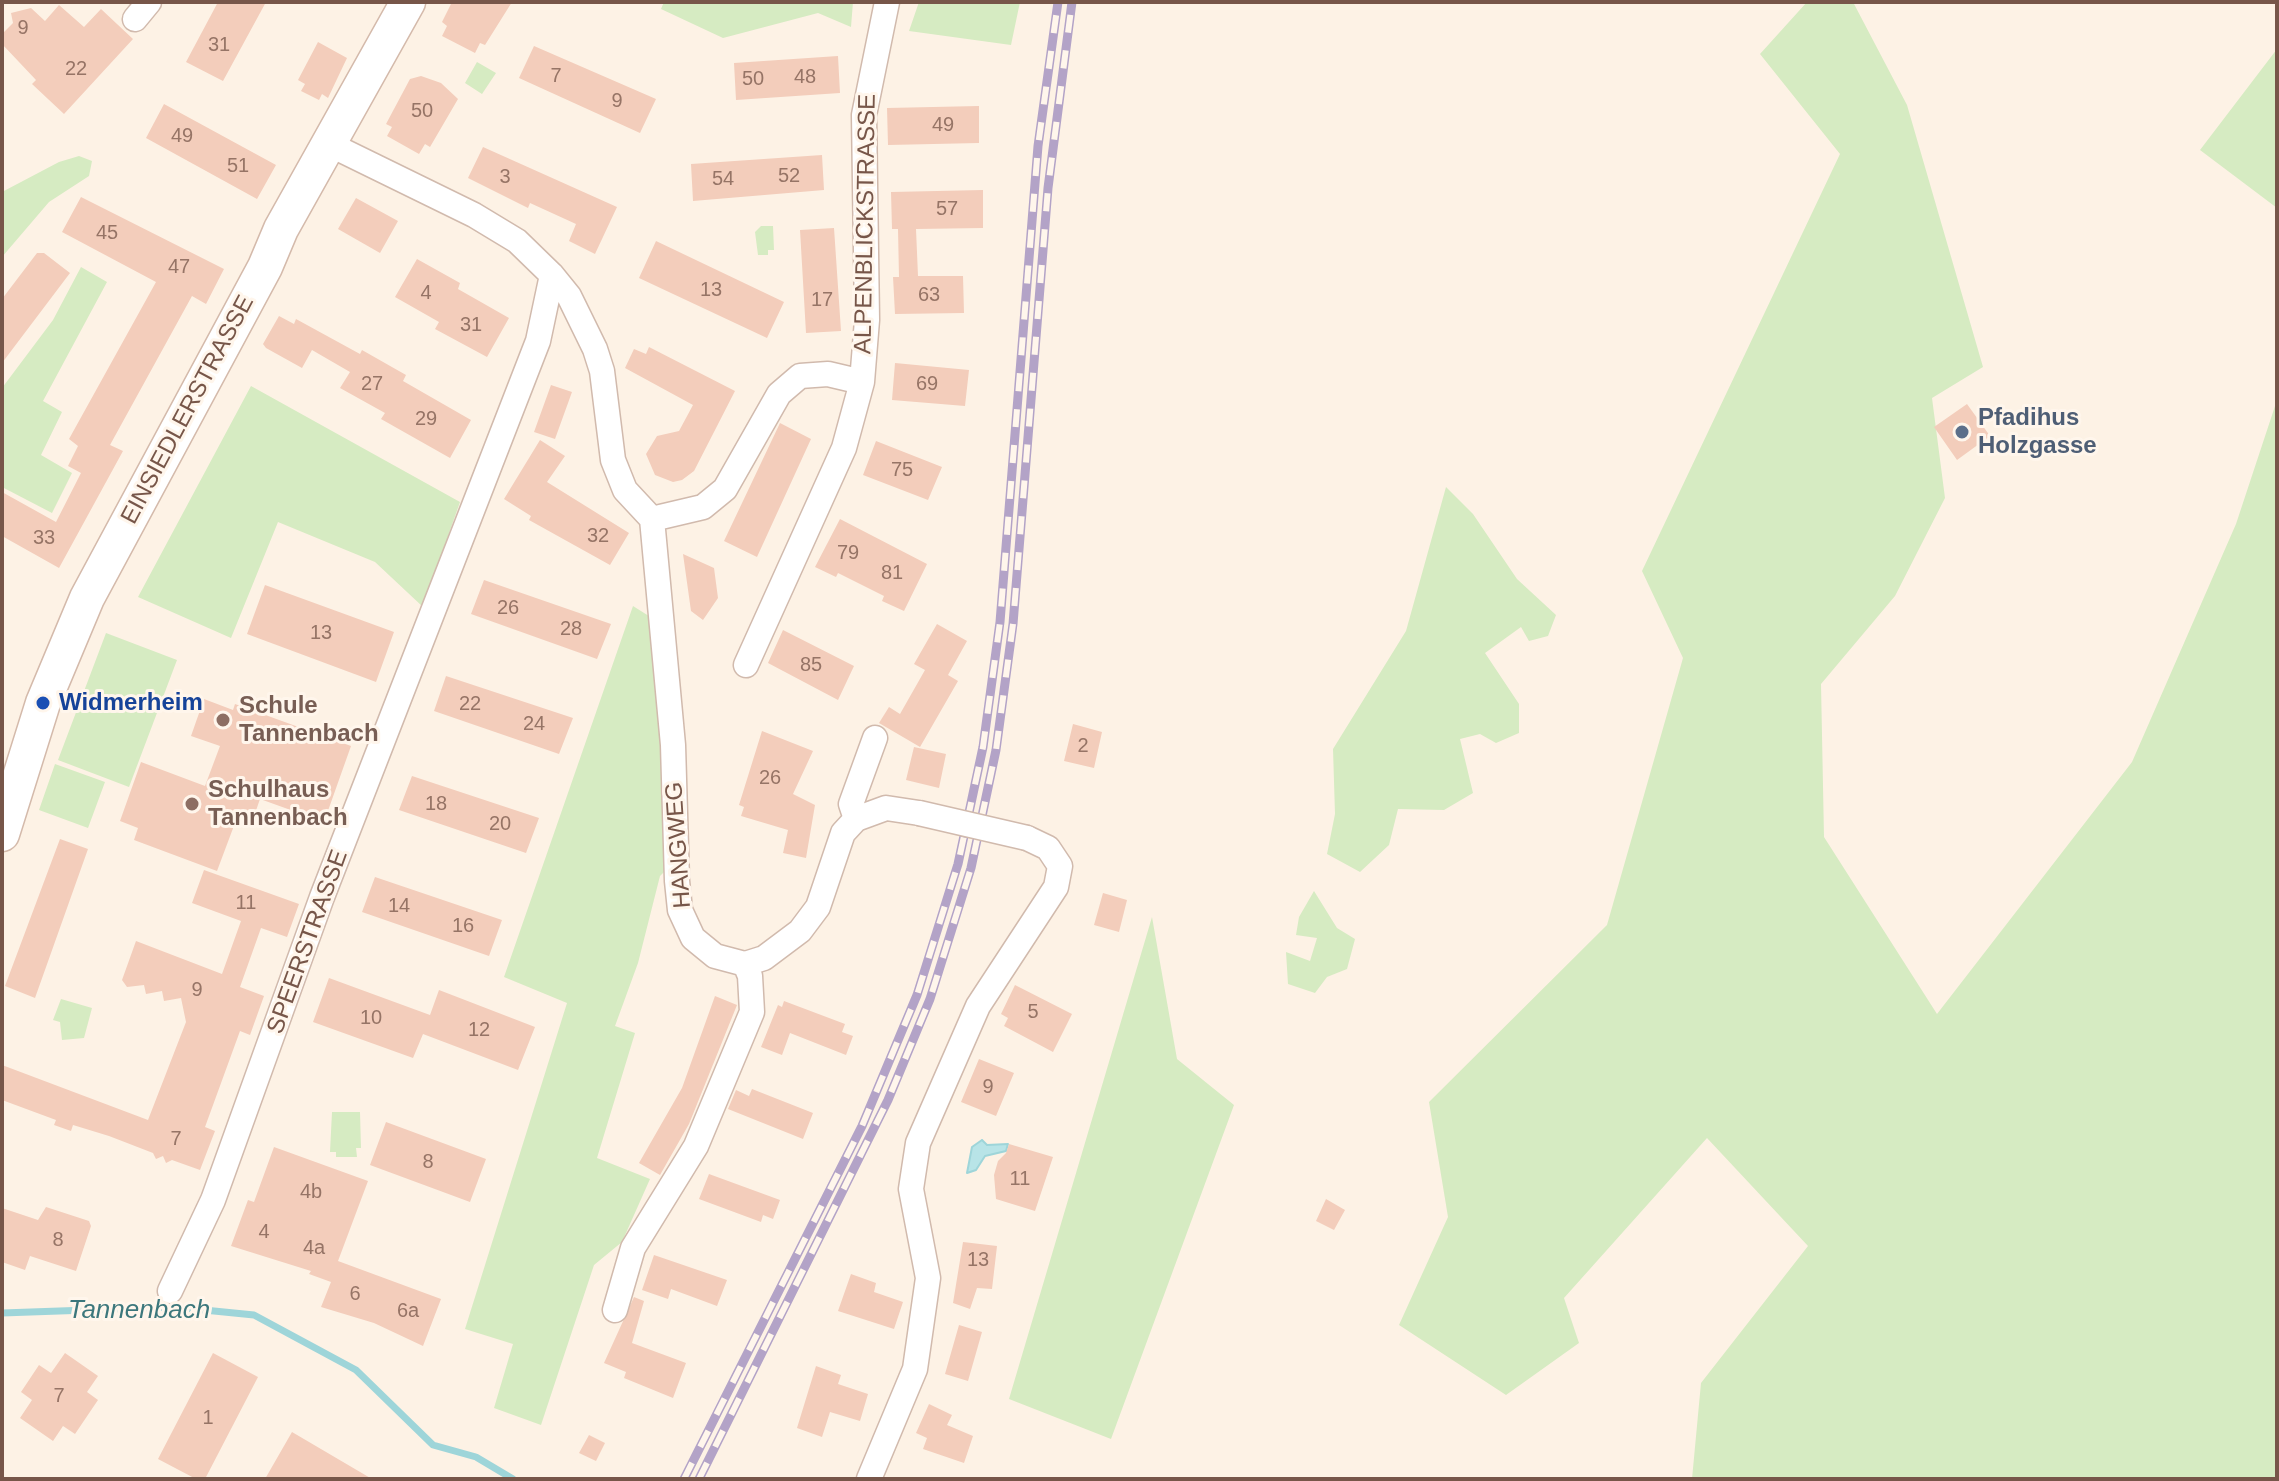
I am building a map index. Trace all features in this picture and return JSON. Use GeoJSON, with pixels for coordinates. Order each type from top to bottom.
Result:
{"type":"FeatureCollection","features":[{"type":"Feature","properties":{"kind":"main road","name":"EINSIEDLERSTRASSE"},"geometry":{"type":"LineString","coordinates":[[2,834],[43,703],[87,598],[265,267],[281,229],[331,145],[408,2]]}},
{"type":"Feature","properties":{"kind":"street","name":"ALPENBLICKSTRASSE"},"geometry":{"type":"LineString","coordinates":[[746,665],[844,448],[862,382],[867,320],[864,115],[887,2]]}},
{"type":"Feature","properties":{"kind":"street"},"geometry":{"type":"LineString","coordinates":[[331,145],[474,215],[517,241],[552,275],[577,309],[595,349],[602,371],[613,460],[625,490],[652,519],[703,507],[725,489],[779,394],[800,376],[828,374],[862,382]]}},
{"type":"Feature","properties":{"kind":"street","name":"SPEERSTRASSE"},"geometry":{"type":"LineString","coordinates":[[170,1291],[213,1200],[322,897],[538,341],[552,275]]}},
{"type":"Feature","properties":{"kind":"street","name":"HANGWEG"},"geometry":{"type":"LineString","coordinates":[[652,519],[673,745],[680,910],[693,938],[715,956],[745,964]]}},
{"type":"Feature","properties":{"kind":"street"},"geometry":{"type":"LineString","coordinates":[[856,819],[851,804],[875,738]]}},
{"type":"Feature","properties":{"kind":"street"},"geometry":{"type":"LineString","coordinates":[[615,1310],[633,1248],[696,1146],[752,1012],[750,976],[745,964],[764,958],[800,931],[818,907],[843,833],[856,819],[886,808],[1027,838],[1048,848],[1060,866],[1056,887],[978,1006],[918,1143],[911,1189],[928,1278],[915,1369],[869,1479]]}},
{"type":"Feature","properties":{"kind":"green space"},"geometry":{"type":"Polygon","coordinates":[[[664,2],[853,2],[851,27],[818,13],[723,38],[661,9],[664,2]]]}},
{"type":"Feature","properties":{"kind":"green space"},"geometry":{"type":"Polygon","coordinates":[[[919,2],[1020,2],[1011,45],[909,31],[919,2]]]}},
{"type":"Feature","properties":{"kind":"green space"},"geometry":{"type":"Polygon","coordinates":[[[1807,2],[1853,2],[1907,105],[1983,367],[1932,398],[1945,498],[1895,596],[1821,684],[1824,837],[1937,1014],[2132,762],[2236,524],[2277,400],[2277,1479],[1692,1479],[1701,1383],[1808,1246],[1707,1138],[1564,1298],[1579,1343],[1506,1395],[1399,1325],[1448,1217],[1429,1102],[1607,925],[1683,658],[1642,571],[1840,154],[1760,54],[1807,2]]]}},
{"type":"Feature","properties":{"kind":"green space"},"geometry":{"type":"Polygon","coordinates":[[[2277,49],[2277,208],[2200,150],[2277,49]]]}},
{"type":"Feature","properties":{"kind":"green space"},"geometry":{"type":"Polygon","coordinates":[[[477,62],[496,73],[482,94],[465,83],[477,62]]]}},
{"type":"Feature","properties":{"kind":"green space"},"geometry":{"type":"Polygon","coordinates":[[[79,156],[92,161],[89,176],[49,202],[2,257],[2,192],[59,162],[79,156]]]}},
{"type":"Feature","properties":{"kind":"green space"},"geometry":{"type":"Polygon","coordinates":[[[761,226],[773,226],[774,250],[768,250],[768,255],[758,255],[755,232],[761,226]]]}},
{"type":"Feature","properties":{"kind":"green space"},"geometry":{"type":"Polygon","coordinates":[[[81,267],[107,282],[43,401],[62,412],[41,455],[72,473],[52,513],[2,487],[2,388],[53,320],[81,267]]]}},
{"type":"Feature","properties":{"kind":"green space"},"geometry":{"type":"Polygon","coordinates":[[[251,386],[460,502],[423,607],[375,562],[278,522],[231,638],[138,597],[251,386]]]}},
{"type":"Feature","properties":{"kind":"green space"},"geometry":{"type":"Polygon","coordinates":[[[1446,487],[1473,514],[1517,579],[1556,615],[1548,636],[1529,641],[1521,627],[1485,653],[1519,704],[1519,733],[1496,743],[1480,734],[1460,739],[1473,793],[1444,810],[1398,809],[1389,845],[1360,872],[1327,854],[1335,814],[1333,749],[1406,631],[1446,487]]]}},
{"type":"Feature","properties":{"kind":"green space"},"geometry":{"type":"Polygon","coordinates":[[[633,606],[652,618],[664,737],[665,871],[660,876],[638,963],[615,1026],[635,1033],[597,1158],[650,1179],[622,1242],[594,1265],[541,1425],[494,1408],[513,1344],[465,1329],[567,1003],[504,977],[633,606]]]}},
{"type":"Feature","properties":{"kind":"green space"},"geometry":{"type":"Polygon","coordinates":[[[106,633],[177,660],[129,787],[58,760],[106,633]]]}},
{"type":"Feature","properties":{"kind":"green space"},"geometry":{"type":"Polygon","coordinates":[[[55,764],[105,782],[88,828],[39,810],[55,764]]]}},
{"type":"Feature","properties":{"kind":"green space"},"geometry":{"type":"Polygon","coordinates":[[[1314,891],[1337,928],[1355,939],[1347,969],[1327,977],[1315,993],[1288,984],[1286,952],[1310,961],[1317,938],[1296,935],[1299,917],[1314,891]]]}},
{"type":"Feature","properties":{"kind":"green space"},"geometry":{"type":"Polygon","coordinates":[[[1152,917],[1177,1059],[1234,1105],[1111,1439],[1009,1399],[1152,917]]]}},
{"type":"Feature","properties":{"kind":"green space"},"geometry":{"type":"Polygon","coordinates":[[[61,999],[92,1008],[84,1038],[62,1040],[60,1022],[53,1020],[61,999]]]}},
{"type":"Feature","properties":{"kind":"green space"},"geometry":{"type":"Polygon","coordinates":[[[332,1112],[360,1112],[361,1148],[356,1148],[357,1157],[336,1157],[336,1152],[330,1152],[332,1112]]]}},
{"type":"Feature","properties":{"kind":"water"},"geometry":{"type":"Polygon","coordinates":[[[982,1140],[987,1145],[1008,1144],[1006,1151],[985,1156],[976,1170],[967,1173],[972,1147],[982,1140]]]}},
{"type":"Feature","properties":{"kind":"building"},"geometry":{"type":"Polygon","coordinates":[[[218,2],[266,2],[223,81],[186,62],[218,2]]]}},
{"type":"Feature","properties":{"kind":"building"},"geometry":{"type":"Polygon","coordinates":[[[452,2],[512,2],[485,45],[480,43],[475,53],[442,36],[447,26],[442,22],[452,2]]]}},
{"type":"Feature","properties":{"kind":"building"},"geometry":{"type":"Polygon","coordinates":[[[59,5],[84,27],[101,9],[133,39],[64,114],[32,84],[36,80],[2,44],[2,34],[13,23],[11,13],[31,8],[45,21],[59,5]]]}},
{"type":"Feature","properties":{"kind":"building"},"geometry":{"type":"Polygon","coordinates":[[[318,42],[347,58],[328,98],[322,94],[319,100],[301,91],[305,84],[298,80],[318,42]]]}},
{"type":"Feature","properties":{"kind":"building"},"geometry":{"type":"Polygon","coordinates":[[[534,46],[656,99],[640,133],[519,78],[534,46]]]}},
{"type":"Feature","properties":{"kind":"building"},"geometry":{"type":"Polygon","coordinates":[[[838,56],[840,93],[736,100],[734,63],[838,56]]]}},
{"type":"Feature","properties":{"kind":"building"},"geometry":{"type":"Polygon","coordinates":[[[421,76],[441,83],[458,99],[430,147],[425,144],[419,154],[387,136],[392,127],[386,124],[410,79],[421,76]]]}},
{"type":"Feature","properties":{"kind":"building"},"geometry":{"type":"Polygon","coordinates":[[[164,104],[276,165],[257,199],[146,138],[164,104]]]}},
{"type":"Feature","properties":{"kind":"building"},"geometry":{"type":"Polygon","coordinates":[[[979,106],[979,143],[888,145],[887,108],[979,106]]]}},
{"type":"Feature","properties":{"kind":"building"},"geometry":{"type":"Polygon","coordinates":[[[483,147],[617,207],[595,254],[569,241],[576,224],[530,203],[528,208],[468,178],[483,147]]]}},
{"type":"Feature","properties":{"kind":"building"},"geometry":{"type":"Polygon","coordinates":[[[822,155],[824,190],[693,201],[691,164],[822,155]]]}},
{"type":"Feature","properties":{"kind":"building"},"geometry":{"type":"Polygon","coordinates":[[[983,190],[983,228],[916,229],[918,276],[963,276],[964,313],[895,314],[893,277],[899,277],[898,229],[892,229],[891,192],[983,190]]]}},
{"type":"Feature","properties":{"kind":"building"},"geometry":{"type":"Polygon","coordinates":[[[81,197],[224,269],[206,304],[192,296],[110,445],[123,451],[59,568],[2,536],[2,492],[56,522],[81,473],[68,466],[78,446],[69,439],[156,282],[62,232],[81,197]]]}},
{"type":"Feature","properties":{"kind":"building"},"geometry":{"type":"Polygon","coordinates":[[[356,198],[398,221],[380,253],[338,229],[356,198]]]}},
{"type":"Feature","properties":{"kind":"building"},"geometry":{"type":"Polygon","coordinates":[[[834,228],[841,331],[806,333],[800,230],[834,228]]]}},
{"type":"Feature","properties":{"kind":"building"},"geometry":{"type":"Polygon","coordinates":[[[656,241],[784,302],[767,338],[639,278],[656,241]]]}},
{"type":"Feature","properties":{"kind":"building"},"geometry":{"type":"Polygon","coordinates":[[[37,253],[44,253],[70,273],[2,363],[2,299],[37,253]]]}},
{"type":"Feature","properties":{"kind":"building"},"geometry":{"type":"Polygon","coordinates":[[[417,259],[460,283],[458,289],[509,318],[487,357],[435,329],[439,322],[395,297],[417,259]]]}},
{"type":"Feature","properties":{"kind":"building"},"geometry":{"type":"Polygon","coordinates":[[[279,316],[294,324],[296,319],[360,354],[362,350],[406,375],[403,381],[471,420],[450,458],[381,419],[385,413],[340,388],[350,372],[312,350],[302,368],[266,348],[263,344],[279,316]]]}},
{"type":"Feature","properties":{"kind":"building"},"geometry":{"type":"Polygon","coordinates":[[[649,347],[735,391],[694,471],[682,480],[673,482],[655,475],[646,454],[657,436],[679,431],[693,405],[625,368],[634,349],[646,354],[649,347]]]}},
{"type":"Feature","properties":{"kind":"building"},"geometry":{"type":"Polygon","coordinates":[[[895,363],[969,370],[965,406],[892,400],[895,363]]]}},
{"type":"Feature","properties":{"kind":"building"},"geometry":{"type":"Polygon","coordinates":[[[551,385],[572,392],[555,439],[534,432],[551,385]]]}},
{"type":"Feature","properties":{"kind":"building","name":"Pfadihus Holzgasse"},"geometry":{"type":"Polygon","coordinates":[[[1967,404],[1990,436],[1957,460],[1934,427],[1967,404]]]}},
{"type":"Feature","properties":{"kind":"building"},"geometry":{"type":"Polygon","coordinates":[[[780,423],[811,439],[757,557],[724,541],[780,423]]]}},
{"type":"Feature","properties":{"kind":"building"},"geometry":{"type":"Polygon","coordinates":[[[540,440],[565,456],[547,482],[629,533],[610,565],[529,520],[531,516],[504,499],[540,440]]]}},
{"type":"Feature","properties":{"kind":"building"},"geometry":{"type":"Polygon","coordinates":[[[876,441],[942,467],[928,500],[863,475],[876,441]]]}},
{"type":"Feature","properties":{"kind":"building"},"geometry":{"type":"Polygon","coordinates":[[[840,519],[927,564],[904,611],[882,601],[884,596],[838,573],[836,577],[815,567],[840,519]]]}},
{"type":"Feature","properties":{"kind":"building"},"geometry":{"type":"Polygon","coordinates":[[[683,554],[714,568],[718,598],[703,620],[691,611],[683,554]]]}},
{"type":"Feature","properties":{"kind":"building"},"geometry":{"type":"Polygon","coordinates":[[[484,580],[611,624],[597,659],[471,614],[484,580]]]}},
{"type":"Feature","properties":{"kind":"building"},"geometry":{"type":"Polygon","coordinates":[[[265,585],[394,632],[376,682],[247,634],[265,585]]]}},
{"type":"Feature","properties":{"kind":"building"},"geometry":{"type":"Polygon","coordinates":[[[937,624],[967,641],[948,675],[958,681],[920,747],[879,723],[889,707],[900,714],[925,670],[914,664],[937,624]]]}},
{"type":"Feature","properties":{"kind":"building"},"geometry":{"type":"Polygon","coordinates":[[[783,630],[854,666],[838,700],[768,663],[783,630]]]}},
{"type":"Feature","properties":{"kind":"building"},"geometry":{"type":"Polygon","coordinates":[[[446,676],[573,718],[559,754],[434,711],[446,676]]]}},
{"type":"Feature","properties":{"kind":"building"},"geometry":{"type":"Polygon","coordinates":[[[204,699],[233,710],[235,704],[351,746],[324,822],[260,799],[250,828],[235,823],[217,871],[134,840],[138,828],[120,821],[141,762],[205,786],[220,746],[191,736],[204,699]]]}},
{"type":"Feature","properties":{"kind":"building"},"geometry":{"type":"Polygon","coordinates":[[[1073,724],[1102,732],[1094,768],[1064,761],[1073,724]]]}},
{"type":"Feature","properties":{"kind":"building"},"geometry":{"type":"Polygon","coordinates":[[[762,731],[813,751],[793,794],[815,805],[806,858],[783,853],[788,830],[741,816],[744,807],[739,805],[762,731]]]}},
{"type":"Feature","properties":{"kind":"building"},"geometry":{"type":"Polygon","coordinates":[[[914,747],[946,754],[939,788],[906,780],[914,747]]]}},
{"type":"Feature","properties":{"kind":"building"},"geometry":{"type":"Polygon","coordinates":[[[412,776],[539,818],[526,853],[399,810],[412,776]]]}},
{"type":"Feature","properties":{"kind":"building"},"geometry":{"type":"Polygon","coordinates":[[[60,839],[88,849],[35,998],[5,986],[60,839]]]}},
{"type":"Feature","properties":{"kind":"building"},"geometry":{"type":"Polygon","coordinates":[[[204,870],[299,904],[287,937],[261,928],[240,987],[264,996],[250,1035],[240,1031],[205,1127],[215,1131],[200,1170],[172,1160],[166,1163],[163,1156],[156,1159],[153,1153],[109,1136],[73,1125],[71,1131],[54,1125],[56,1120],[2,1100],[2,1065],[148,1120],[186,1022],[181,998],[164,1001],[162,991],[146,994],[144,985],[127,987],[122,980],[136,941],[222,974],[241,921],[192,903],[204,870]]]}},
{"type":"Feature","properties":{"kind":"building"},"geometry":{"type":"Polygon","coordinates":[[[375,877],[502,920],[489,956],[362,912],[375,877]]]}},
{"type":"Feature","properties":{"kind":"building"},"geometry":{"type":"Polygon","coordinates":[[[1103,893],[1127,900],[1119,932],[1094,925],[1103,893]]]}},
{"type":"Feature","properties":{"kind":"building"},"geometry":{"type":"Polygon","coordinates":[[[329,978],[430,1015],[439,990],[535,1027],[518,1070],[423,1034],[413,1058],[313,1022],[329,978]]]}},
{"type":"Feature","properties":{"kind":"building"},"geometry":{"type":"Polygon","coordinates":[[[1015,985],[1072,1014],[1053,1052],[1004,1026],[1008,1018],[1001,1014],[1015,985]]]}},
{"type":"Feature","properties":{"kind":"building"},"geometry":{"type":"Polygon","coordinates":[[[715,996],[737,1005],[689,1124],[660,1175],[639,1163],[682,1088],[715,996]]]}},
{"type":"Feature","properties":{"kind":"building"},"geometry":{"type":"Polygon","coordinates":[[[784,1001],[845,1024],[842,1032],[853,1036],[846,1055],[790,1033],[782,1055],[761,1047],[778,1005],[782,1007],[784,1001]]]}},
{"type":"Feature","properties":{"kind":"building"},"geometry":{"type":"Polygon","coordinates":[[[979,1059],[1014,1073],[996,1116],[961,1102],[979,1059]]]}},
{"type":"Feature","properties":{"kind":"building"},"geometry":{"type":"Polygon","coordinates":[[[752,1089],[813,1113],[803,1139],[728,1109],[736,1090],[749,1096],[752,1089]]]}},
{"type":"Feature","properties":{"kind":"building"},"geometry":{"type":"Polygon","coordinates":[[[386,1122],[486,1159],[470,1202],[370,1165],[386,1122]]]}},
{"type":"Feature","properties":{"kind":"building"},"geometry":{"type":"Polygon","coordinates":[[[1009,1144],[1053,1157],[1035,1211],[996,1199],[994,1175],[998,1161],[1009,1144]]]}},
{"type":"Feature","properties":{"kind":"building"},"geometry":{"type":"Polygon","coordinates":[[[274,1147],[368,1181],[338,1261],[441,1299],[423,1346],[374,1323],[321,1307],[331,1282],[309,1274],[311,1271],[231,1246],[248,1200],[254,1202],[274,1147]]]}},
{"type":"Feature","properties":{"kind":"building"},"geometry":{"type":"Polygon","coordinates":[[[709,1174],[780,1200],[773,1219],[763,1215],[761,1222],[699,1199],[709,1174]]]}},
{"type":"Feature","properties":{"kind":"building"},"geometry":{"type":"Polygon","coordinates":[[[1326,1199],[1345,1210],[1334,1230],[1316,1221],[1326,1199]]]}},
{"type":"Feature","properties":{"kind":"building"},"geometry":{"type":"Polygon","coordinates":[[[46,1207],[89,1221],[91,1226],[76,1271],[30,1256],[25,1270],[2,1262],[2,1208],[38,1220],[46,1207]]]}},
{"type":"Feature","properties":{"kind":"building"},"geometry":{"type":"Polygon","coordinates":[[[963,1242],[997,1246],[992,1289],[977,1288],[970,1309],[953,1303],[963,1242]]]}},
{"type":"Feature","properties":{"kind":"building"},"geometry":{"type":"Polygon","coordinates":[[[654,1255],[727,1280],[717,1306],[671,1289],[668,1299],[642,1290],[654,1255]]]}},
{"type":"Feature","properties":{"kind":"building"},"geometry":{"type":"Polygon","coordinates":[[[851,1274],[876,1283],[874,1292],[903,1302],[894,1329],[838,1311],[851,1274]]]}},
{"type":"Feature","properties":{"kind":"building"},"geometry":{"type":"Polygon","coordinates":[[[634,1297],[644,1301],[632,1343],[686,1363],[673,1398],[624,1378],[626,1372],[604,1363],[634,1297]]]}},
{"type":"Feature","properties":{"kind":"building"},"geometry":{"type":"Polygon","coordinates":[[[959,1325],[982,1332],[968,1381],[945,1374],[959,1325]]]}},
{"type":"Feature","properties":{"kind":"building"},"geometry":{"type":"Polygon","coordinates":[[[65,1353],[98,1376],[87,1392],[98,1400],[75,1434],[63,1426],[53,1441],[20,1418],[32,1400],[21,1392],[39,1365],[51,1373],[65,1353]]]}},
{"type":"Feature","properties":{"kind":"building"},"geometry":{"type":"Polygon","coordinates":[[[213,1353],[258,1377],[205,1479],[196,1479],[158,1459],[213,1353]]]}},
{"type":"Feature","properties":{"kind":"building"},"geometry":{"type":"Polygon","coordinates":[[[816,1366],[841,1375],[838,1384],[868,1394],[860,1421],[830,1412],[822,1437],[797,1428],[816,1366]]]}},
{"type":"Feature","properties":{"kind":"building"},"geometry":{"type":"Polygon","coordinates":[[[929,1404],[952,1415],[947,1425],[973,1436],[964,1463],[923,1449],[927,1438],[916,1433],[929,1404]]]}},
{"type":"Feature","properties":{"kind":"building"},"geometry":{"type":"Polygon","coordinates":[[[292,1432],[372,1479],[265,1479],[292,1432]]]}},
{"type":"Feature","properties":{"kind":"building"},"geometry":{"type":"Polygon","coordinates":[[[589,1435],[605,1443],[596,1461],[579,1453],[589,1435]]]}},
{"type":"Feature","properties":{"kind":"waterway","name":"Tannenbach"},"geometry":{"type":"LineString","coordinates":[[2,1313],[174,1307],[254,1315],[356,1370],[433,1445],[476,1457],[513,1479]]}},
{"type":"Feature","properties":{"kind":"railway"},"geometry":{"type":"LineString","coordinates":[[684,1479],[862,1126],[917,995],[958,864],[983,747],[1000,622],[1038,146],[1058,2]]}},
{"type":"Feature","properties":{"kind":"railway"},"geometry":{"type":"LineString","coordinates":[[699,1479],[888,1100],[930,999],[971,868],[996,750],[1013,624],[1048,188],[1072,2]]}},
{"type":"Feature","properties":{"kind":"place","name":"Pfadihus Holzgasse"},"geometry":{"type":"Point","coordinates":[1962,432]}},
{"type":"Feature","properties":{"kind":"place","name":"Widmerheim"},"geometry":{"type":"Point","coordinates":[43,703]}},
{"type":"Feature","properties":{"kind":"place","name":"Schule Tannenbach"},"geometry":{"type":"Point","coordinates":[223,720]}},
{"type":"Feature","properties":{"kind":"place","name":"Schulhaus Tannenbach"},"geometry":{"type":"Point","coordinates":[192,804]}}]}
